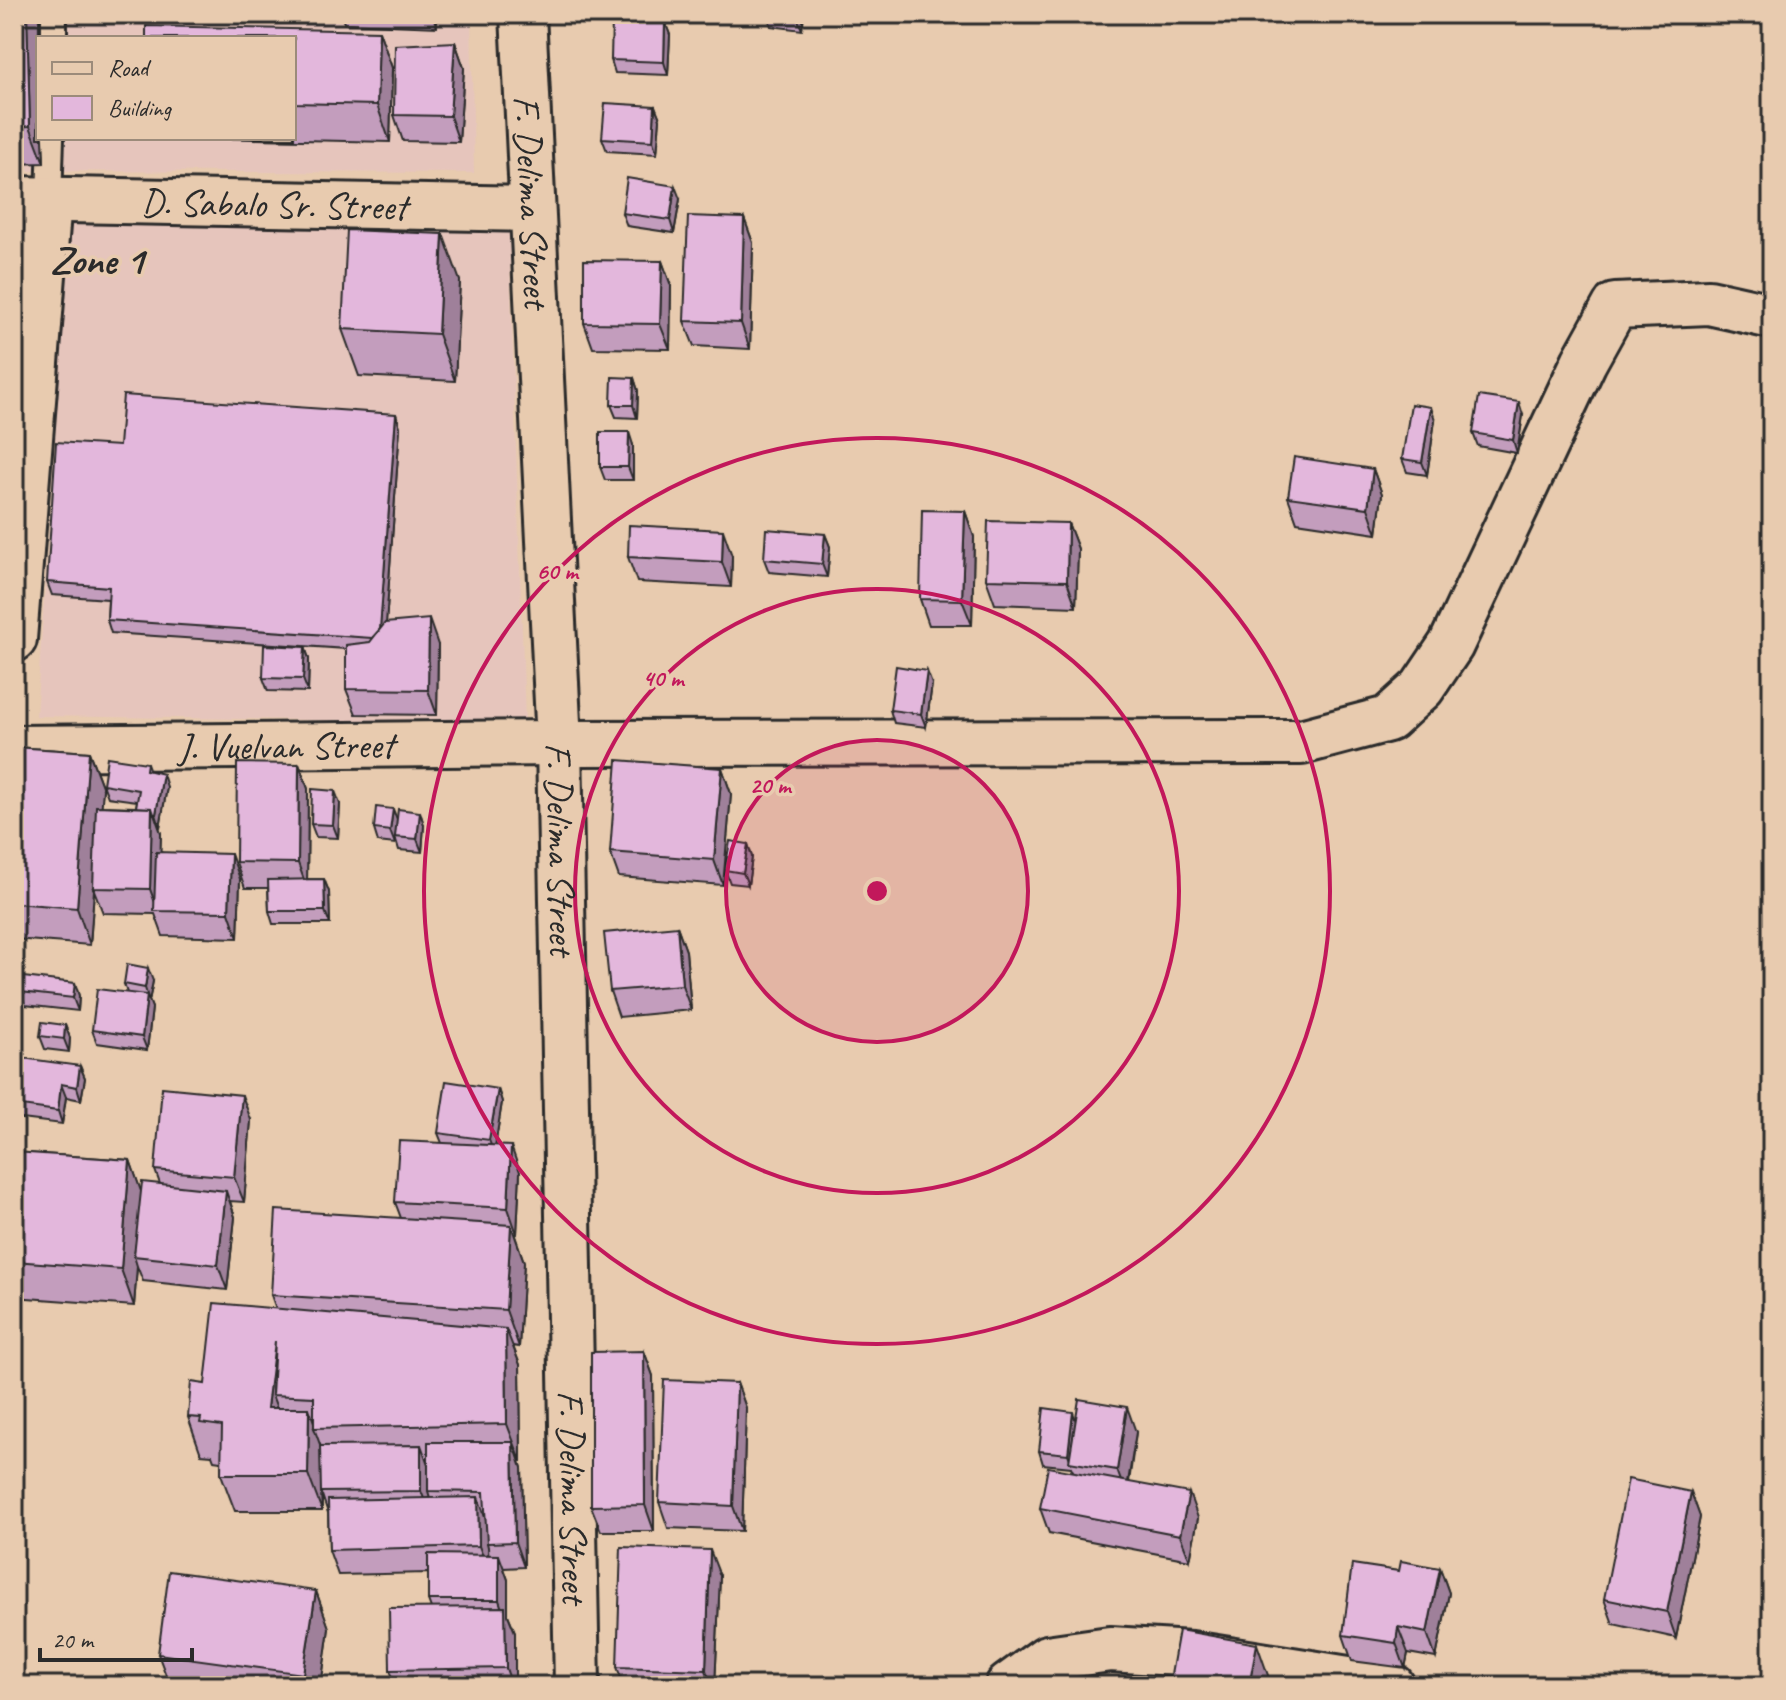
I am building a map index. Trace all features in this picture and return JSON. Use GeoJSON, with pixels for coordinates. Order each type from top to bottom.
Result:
{"type":"FeatureCollection","features":[{"type":"Feature","properties":{"kind":"street","name":"F. Delima Street"},"geometry":{"type":"LineString","coordinates":[[523,14],[559,743],[577,1686]]}},
{"type":"Feature","properties":{"kind":"street","name":"D. Sabalo Sr. Street"},"geometry":{"type":"LineString","coordinates":[[32,200],[532,209]]}},
{"type":"Feature","properties":{"kind":"street"},"geometry":{"type":"LineString","coordinates":[[14,639],[32,200]]}},
{"type":"Feature","properties":{"kind":"street","name":"J. Vuelvan Street"},"geometry":{"type":"LineString","coordinates":[[14,748],[559,743],[1301,742],[1388,719],[1422,688],[1451,645],[1584,362],[1615,306],[1709,302],[1772,316]]}},
{"type":"Feature","properties":{"kind":"street"},"geometry":{"type":"LineString","coordinates":[[1008,1686],[1047,1658],[1110,1649],[1191,1654],[1392,1686]]}},
{"type":"Feature","properties":{"kind":"lane"},"geometry":{"type":"LineString","coordinates":[[54,14],[54,36]]}},
{"type":"Feature","properties":{"kind":"lane"},"geometry":{"type":"LineString","coordinates":[[32,200],[50,140]]}},
{"type":"Feature","properties":{"kind":"shaded area"},"geometry":{"type":"Polygon","coordinates":[[[14,14],[471,14],[474,173],[14,171],[14,14]]]}},
{"type":"Feature","properties":{"kind":"shaded area"},"geometry":{"type":"Polygon","coordinates":[[[70,222],[509,233],[525,723],[36,716],[70,222]]]}},
{"type":"Feature","properties":{"kind":"building"},"geometry":{"type":"Polygon","coordinates":[[[14,14],[27,14],[30,126],[14,127],[14,14]]]}},
{"type":"Feature","properties":{"kind":"building"},"geometry":{"type":"Polygon","coordinates":[[[612,20],[665,22],[664,62],[611,60],[612,20]]]}},
{"type":"Feature","properties":{"kind":"building"},"geometry":{"type":"Polygon","coordinates":[[[146,26],[379,31],[377,105],[296,103],[296,36],[146,36],[146,26]]]}},
{"type":"Feature","properties":{"kind":"building"},"geometry":{"type":"Polygon","coordinates":[[[455,42],[450,116],[394,115],[395,45],[455,42]]]}},
{"type":"Feature","properties":{"kind":"building"},"geometry":{"type":"Polygon","coordinates":[[[605,103],[655,106],[653,141],[602,138],[605,103]]]}},
{"type":"Feature","properties":{"kind":"building"},"geometry":{"type":"Polygon","coordinates":[[[627,178],[675,186],[670,220],[622,213],[627,178]]]}},
{"type":"Feature","properties":{"kind":"building"},"geometry":{"type":"Polygon","coordinates":[[[688,216],[744,218],[741,323],[684,321],[688,216]]]}},
{"type":"Feature","properties":{"kind":"building"},"geometry":{"type":"Polygon","coordinates":[[[347,230],[443,234],[438,334],[342,329],[347,230]]]}},
{"type":"Feature","properties":{"kind":"building"},"geometry":{"type":"Polygon","coordinates":[[[584,260],[662,261],[660,324],[584,323],[584,260]]]}},
{"type":"Feature","properties":{"kind":"building"},"geometry":{"type":"Polygon","coordinates":[[[612,377],[634,378],[633,405],[611,405],[612,377]]]}},
{"type":"Feature","properties":{"kind":"building"},"geometry":{"type":"Polygon","coordinates":[[[123,395],[396,414],[380,629],[372,638],[107,620],[109,587],[47,582],[56,442],[119,446],[123,395]]]}},
{"type":"Feature","properties":{"kind":"building"},"geometry":{"type":"Polygon","coordinates":[[[1479,396],[1519,402],[1513,440],[1473,433],[1479,396]]]}},
{"type":"Feature","properties":{"kind":"building"},"geometry":{"type":"Polygon","coordinates":[[[1411,404],[1431,407],[1422,462],[1402,459],[1411,404]]]}},
{"type":"Feature","properties":{"kind":"building"},"geometry":{"type":"Polygon","coordinates":[[[600,432],[629,432],[628,467],[600,467],[600,432]]]}},
{"type":"Feature","properties":{"kind":"building"},"geometry":{"type":"Polygon","coordinates":[[[1294,457],[1373,469],[1368,508],[1288,497],[1294,457]]]}},
{"type":"Feature","properties":{"kind":"building"},"geometry":{"type":"Polygon","coordinates":[[[922,510],[965,511],[962,600],[920,599],[922,510]]]}},
{"type":"Feature","properties":{"kind":"building"},"geometry":{"type":"Polygon","coordinates":[[[988,521],[1068,523],[1067,581],[986,579],[988,521]]]}},
{"type":"Feature","properties":{"kind":"building"},"geometry":{"type":"Polygon","coordinates":[[[629,525],[723,530],[722,562],[628,557],[629,525]]]}},
{"type":"Feature","properties":{"kind":"building"},"geometry":{"type":"Polygon","coordinates":[[[766,529],[825,534],[822,564],[764,559],[766,529]]]}},
{"type":"Feature","properties":{"kind":"building"},"geometry":{"type":"Polygon","coordinates":[[[429,619],[428,690],[346,689],[346,645],[370,642],[385,623],[429,619]]]}},
{"type":"Feature","properties":{"kind":"building"},"geometry":{"type":"Polygon","coordinates":[[[264,645],[305,647],[303,679],[263,678],[264,645]]]}},
{"type":"Feature","properties":{"kind":"building"},"geometry":{"type":"Polygon","coordinates":[[[896,666],[927,671],[921,714],[890,710],[896,666]]]}},
{"type":"Feature","properties":{"kind":"building"},"geometry":{"type":"Polygon","coordinates":[[[14,747],[89,752],[77,908],[14,903],[14,747]]]}},
{"type":"Feature","properties":{"kind":"building"},"geometry":{"type":"Polygon","coordinates":[[[107,757],[147,763],[146,770],[163,774],[156,814],[152,808],[136,807],[139,790],[103,784],[107,757]]]}},
{"type":"Feature","properties":{"kind":"building"},"geometry":{"type":"Polygon","coordinates":[[[617,760],[722,768],[714,860],[610,852],[617,760]]]}},
{"type":"Feature","properties":{"kind":"building"},"geometry":{"type":"Polygon","coordinates":[[[237,763],[299,764],[298,863],[236,862],[237,763]]]}},
{"type":"Feature","properties":{"kind":"building"},"geometry":{"type":"Polygon","coordinates":[[[312,789],[335,791],[333,825],[311,824],[312,789]]]}},
{"type":"Feature","properties":{"kind":"building"},"geometry":{"type":"Polygon","coordinates":[[[96,806],[152,808],[150,889],[93,888],[96,806]]]}},
{"type":"Feature","properties":{"kind":"building"},"geometry":{"type":"Polygon","coordinates":[[[376,807],[393,809],[390,831],[374,829],[376,807]]]}},
{"type":"Feature","properties":{"kind":"building"},"geometry":{"type":"Polygon","coordinates":[[[398,809],[420,812],[417,839],[395,837],[398,809]]]}},
{"type":"Feature","properties":{"kind":"building"},"geometry":{"type":"Polygon","coordinates":[[[730,841],[748,844],[743,873],[725,870],[730,841]]]}},
{"type":"Feature","properties":{"kind":"building"},"geometry":{"type":"Polygon","coordinates":[[[156,852],[231,854],[229,912],[154,911],[156,852]]]}},
{"type":"Feature","properties":{"kind":"building"},"geometry":{"type":"Polygon","coordinates":[[[324,879],[325,911],[269,911],[268,880],[324,879]]]}},
{"type":"Feature","properties":{"kind":"building"},"geometry":{"type":"Polygon","coordinates":[[[677,926],[682,985],[610,991],[604,933],[677,926]]]}},
{"type":"Feature","properties":{"kind":"building"},"geometry":{"type":"Polygon","coordinates":[[[127,964],[148,968],[145,988],[124,984],[127,964]]]}},
{"type":"Feature","properties":{"kind":"building"},"geometry":{"type":"Polygon","coordinates":[[[23,977],[75,983],[73,998],[21,992],[23,977]]]}},
{"type":"Feature","properties":{"kind":"building"},"geometry":{"type":"Polygon","coordinates":[[[97,989],[147,995],[142,1037],[92,1030],[97,989]]]}},
{"type":"Feature","properties":{"kind":"building"},"geometry":{"type":"Polygon","coordinates":[[[42,1022],[65,1025],[64,1039],[40,1036],[42,1022]]]}},
{"type":"Feature","properties":{"kind":"building"},"geometry":{"type":"Polygon","coordinates":[[[15,1057],[80,1066],[77,1087],[61,1084],[58,1111],[14,1105],[15,1057]]]}},
{"type":"Feature","properties":{"kind":"building"},"geometry":{"type":"Polygon","coordinates":[[[446,1081],[498,1089],[489,1140],[438,1133],[446,1081]]]}},
{"type":"Feature","properties":{"kind":"building"},"geometry":{"type":"Polygon","coordinates":[[[162,1087],[242,1095],[234,1177],[155,1170],[162,1087]]]}},
{"type":"Feature","properties":{"kind":"building"},"geometry":{"type":"Polygon","coordinates":[[[399,1141],[511,1146],[508,1208],[395,1202],[399,1141]]]}},
{"type":"Feature","properties":{"kind":"building"},"geometry":{"type":"Polygon","coordinates":[[[14,1152],[130,1160],[121,1269],[14,1261],[14,1152]]]}},
{"type":"Feature","properties":{"kind":"building"},"geometry":{"type":"Polygon","coordinates":[[[142,1182],[226,1191],[218,1265],[134,1256],[142,1182]]]}},
{"type":"Feature","properties":{"kind":"building"},"geometry":{"type":"Polygon","coordinates":[[[276,1210],[511,1225],[506,1310],[271,1295],[276,1210]]]}},
{"type":"Feature","properties":{"kind":"building"},"geometry":{"type":"Polygon","coordinates":[[[214,1303],[506,1329],[507,1424],[314,1428],[314,1397],[272,1395],[275,1341],[267,1408],[309,1408],[308,1474],[221,1474],[222,1426],[200,1423],[201,1418],[188,1417],[191,1382],[205,1384],[214,1303]]]}},
{"type":"Feature","properties":{"kind":"building"},"geometry":{"type":"Polygon","coordinates":[[[644,1351],[645,1505],[591,1506],[591,1352],[644,1351]]]}},
{"type":"Feature","properties":{"kind":"building"},"geometry":{"type":"Polygon","coordinates":[[[664,1380],[737,1383],[733,1506],[659,1502],[664,1380]]]}},
{"type":"Feature","properties":{"kind":"building"},"geometry":{"type":"Polygon","coordinates":[[[1079,1399],[1127,1407],[1117,1470],[1069,1462],[1079,1399]]]}},
{"type":"Feature","properties":{"kind":"building"},"geometry":{"type":"Polygon","coordinates":[[[1044,1408],[1073,1412],[1068,1454],[1039,1451],[1044,1408]]]}},
{"type":"Feature","properties":{"kind":"building"},"geometry":{"type":"Polygon","coordinates":[[[428,1442],[513,1442],[515,1542],[487,1543],[484,1492],[428,1491],[428,1442]]]}},
{"type":"Feature","properties":{"kind":"building"},"geometry":{"type":"Polygon","coordinates":[[[421,1445],[421,1491],[321,1492],[320,1446],[421,1445]]]}},
{"type":"Feature","properties":{"kind":"building"},"geometry":{"type":"Polygon","coordinates":[[[1048,1467],[1189,1493],[1180,1535],[1040,1508],[1048,1467]]]}},
{"type":"Feature","properties":{"kind":"building"},"geometry":{"type":"Polygon","coordinates":[[[1628,1479],[1691,1492],[1667,1612],[1604,1599],[1628,1479]]]}},
{"type":"Feature","properties":{"kind":"building"},"geometry":{"type":"Polygon","coordinates":[[[478,1497],[479,1546],[329,1550],[328,1500],[478,1497]]]}},
{"type":"Feature","properties":{"kind":"building"},"geometry":{"type":"Polygon","coordinates":[[[621,1547],[710,1550],[706,1670],[617,1667],[621,1547]]]}},
{"type":"Feature","properties":{"kind":"building"},"geometry":{"type":"Polygon","coordinates":[[[428,1554],[499,1555],[499,1600],[428,1600],[428,1554]]]}},
{"type":"Feature","properties":{"kind":"building"},"geometry":{"type":"Polygon","coordinates":[[[1401,1561],[1440,1568],[1427,1633],[1398,1627],[1396,1643],[1343,1635],[1352,1564],[1399,1571],[1401,1561]]]}},
{"type":"Feature","properties":{"kind":"building"},"geometry":{"type":"Polygon","coordinates":[[[169,1571],[316,1591],[303,1674],[158,1654],[169,1571]]]}},
{"type":"Feature","properties":{"kind":"building"},"geometry":{"type":"Polygon","coordinates":[[[505,1607],[506,1668],[390,1670],[389,1608],[505,1607]]]}},
{"type":"Feature","properties":{"kind":"building"},"geometry":{"type":"Polygon","coordinates":[[[1179,1630],[1257,1644],[1249,1686],[1169,1686],[1179,1630]]]}},
{"type":"Feature","properties":{"kind":"district","name":"Zone 1"},"geometry":{"type":"Point","coordinates":[97,259]}}]}
